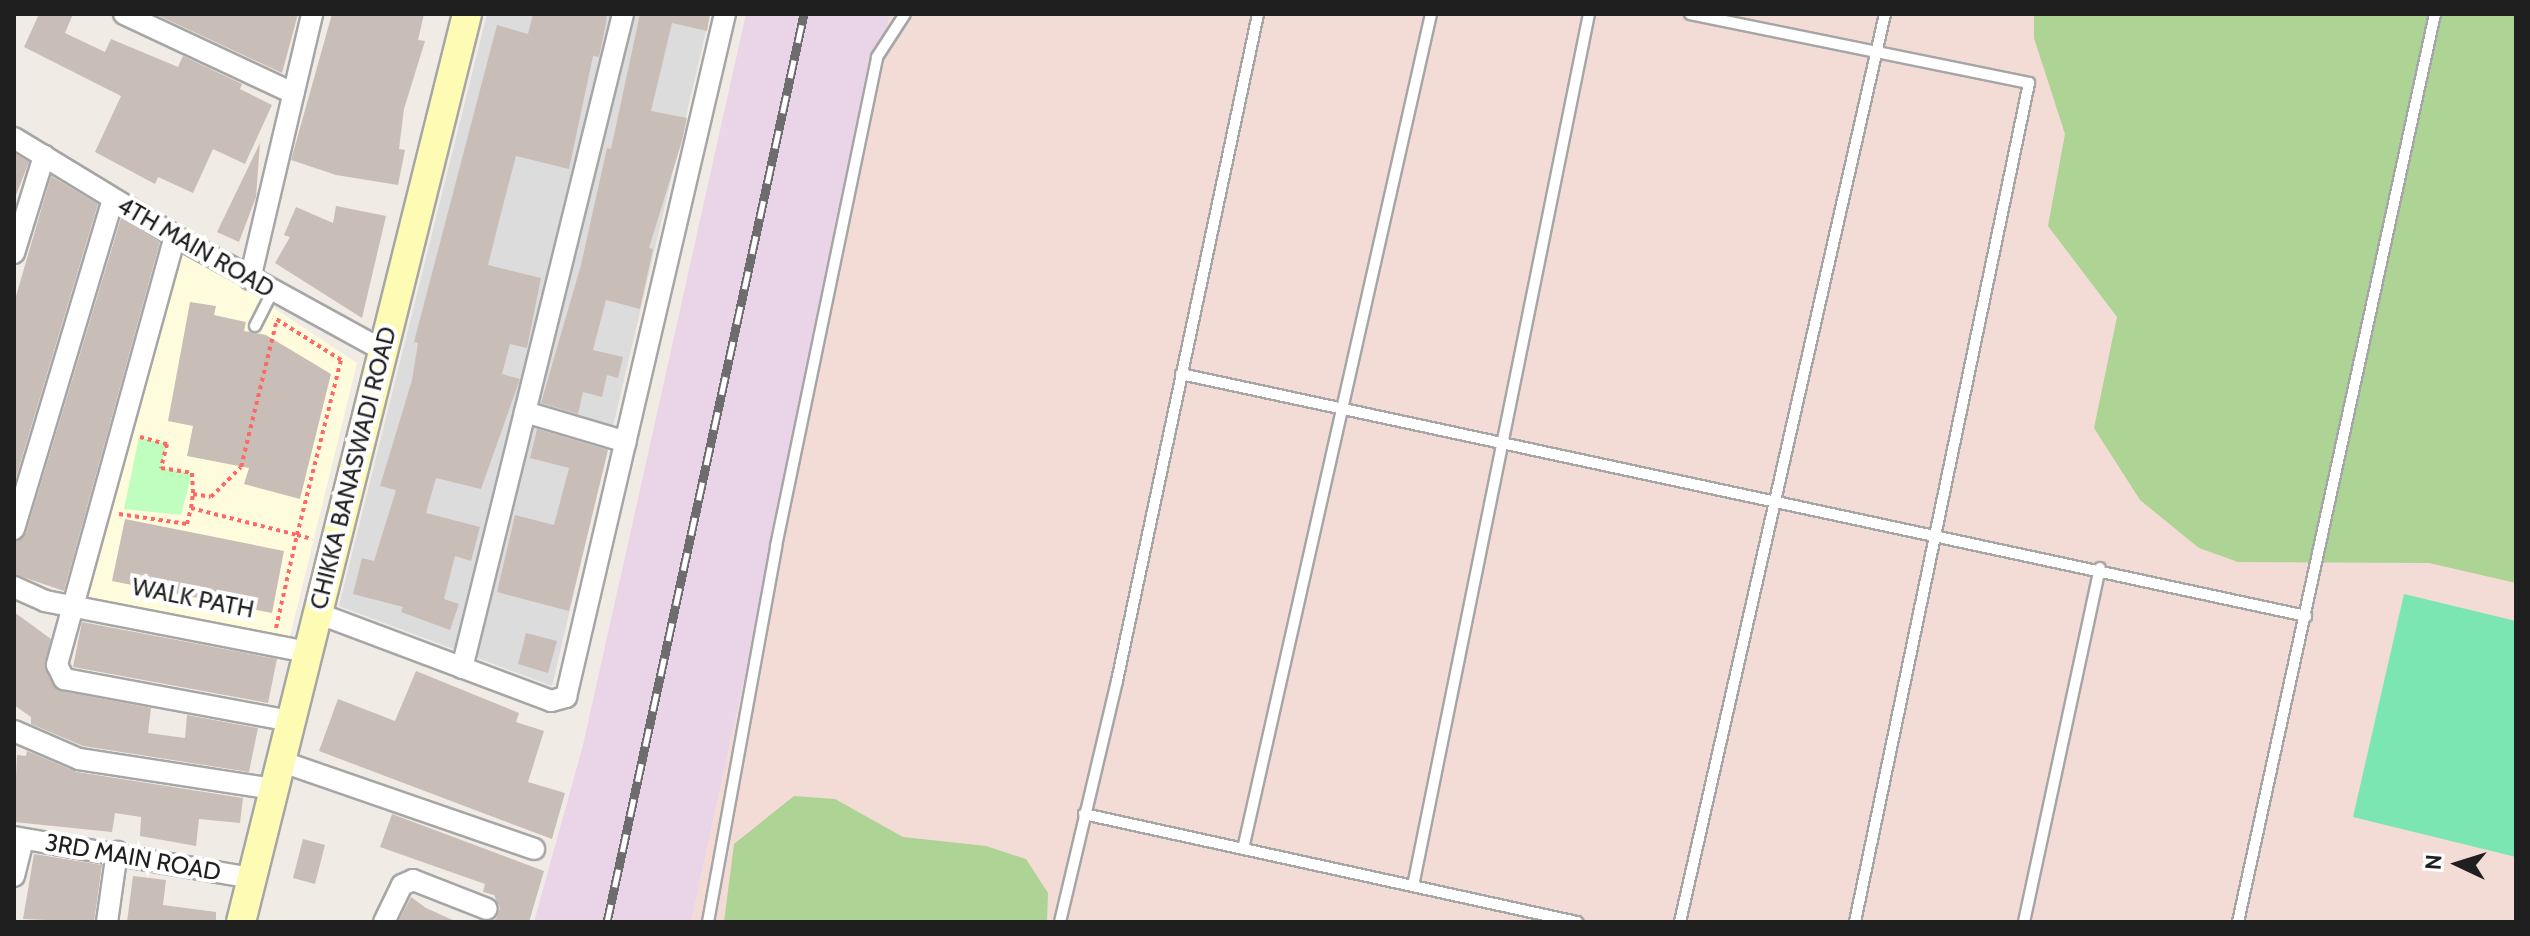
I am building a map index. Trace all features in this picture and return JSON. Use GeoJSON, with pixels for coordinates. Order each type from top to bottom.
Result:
{"type":"FeatureCollection","features":[{"type":"Feature","properties":{"kind":"main road","name":"CHIKKA BANASWADI ROAD"},"geometry":{"type":"LineString","coordinates":[[242,922],[467,14]]}},
{"type":"Feature","properties":{"kind":"street"},"geometry":{"type":"LineString","coordinates":[[124,14],[293,93]]}},
{"type":"Feature","properties":{"kind":"street"},"geometry":{"type":"LineString","coordinates":[[250,279],[312,14]]}},
{"type":"Feature","properties":{"kind":"street"},"geometry":{"type":"LineString","coordinates":[[462,668],[623,14]]}},
{"type":"Feature","properties":{"kind":"street"},"geometry":{"type":"LineString","coordinates":[[317,613],[551,701],[566,697],[725,14]]}},
{"type":"Feature","properties":{"kind":"street","name":"4TH MAIN ROAD"},"geometry":{"type":"LineString","coordinates":[[14,138],[175,236],[382,350]]}},
{"type":"Feature","properties":{"kind":"street"},"geometry":{"type":"LineString","coordinates":[[14,253],[17,228],[44,156]]}},
{"type":"Feature","properties":{"kind":"street"},"geometry":{"type":"LineString","coordinates":[[14,529],[113,200]]}},
{"type":"Feature","properties":{"kind":"street"},"geometry":{"type":"LineString","coordinates":[[175,236],[71,605],[57,665],[64,679],[290,721]]}},
{"type":"Feature","properties":{"kind":"street"},"geometry":{"type":"LineString","coordinates":[[525,412],[626,442]]}},
{"type":"Feature","properties":{"kind":"street"},"geometry":{"type":"LineString","coordinates":[[14,587],[71,605],[307,652]]}},
{"type":"Feature","properties":{"kind":"street"},"geometry":{"type":"LineString","coordinates":[[14,731],[79,759],[273,789]]}},
{"type":"Feature","properties":{"kind":"street"},"geometry":{"type":"LineString","coordinates":[[280,761],[534,849]]}},
{"type":"Feature","properties":{"kind":"street"},"geometry":{"type":"LineString","coordinates":[[14,876],[18,838]]}},
{"type":"Feature","properties":{"kind":"street","name":"3RD MAIN ROAD"},"geometry":{"type":"LineString","coordinates":[[18,838],[117,852],[251,878]]}},
{"type":"Feature","properties":{"kind":"street"},"geometry":{"type":"LineString","coordinates":[[107,922],[117,852]]}},
{"type":"Feature","properties":{"kind":"street"},"geometry":{"type":"LineString","coordinates":[[384,922],[402,885],[413,880],[487,909]]}},
{"type":"Feature","properties":{"kind":"lane"},"geometry":{"type":"LineString","coordinates":[[708,922],[776,546],[877,57],[905,14]]}},
{"type":"Feature","properties":{"kind":"lane"},"geometry":{"type":"LineString","coordinates":[[1060,922],[1258,14]]}},
{"type":"Feature","properties":{"kind":"lane"},"geometry":{"type":"LineString","coordinates":[[1243,849],[1431,14]]}},
{"type":"Feature","properties":{"kind":"lane"},"geometry":{"type":"LineString","coordinates":[[1413,886],[1505,445],[1589,14]]}},
{"type":"Feature","properties":{"kind":"lane"},"geometry":{"type":"LineString","coordinates":[[1690,14],[2029,83],[1855,922]]}},
{"type":"Feature","properties":{"kind":"lane"},"geometry":{"type":"LineString","coordinates":[[1680,922],[1885,14]]}},
{"type":"Feature","properties":{"kind":"lane"},"geometry":{"type":"LineString","coordinates":[[2238,922],[2435,14]]}},
{"type":"Feature","properties":{"kind":"lane"},"geometry":{"type":"LineString","coordinates":[[255,326],[273,291]]}},
{"type":"Feature","properties":{"kind":"lane"},"geometry":{"type":"LineString","coordinates":[[1181,374],[1505,445],[1938,533],[2306,616]]}},
{"type":"Feature","properties":{"kind":"lane"},"geometry":{"type":"LineString","coordinates":[[2024,922],[2100,568]]}},
{"type":"Feature","properties":{"kind":"lane"},"geometry":{"type":"LineString","coordinates":[[1084,814],[1556,920],[1577,922]]}},
{"type":"Feature","properties":{"kind":"path","name":"WALK PATH"},"geometry":{"type":"LineString","coordinates":[[260,629],[275,632],[341,360],[264,311]]}},
{"type":"Feature","properties":{"kind":"path"},"geometry":{"type":"LineString","coordinates":[[193,494],[211,497],[241,467],[277,319]]}},
{"type":"Feature","properties":{"kind":"path"},"geometry":{"type":"LineString","coordinates":[[134,452],[141,429]]}},
{"type":"Feature","properties":{"kind":"path"},"geometry":{"type":"LineString","coordinates":[[116,513],[187,524],[193,494],[192,473],[161,468],[167,444],[139,437]]}},
{"type":"Feature","properties":{"kind":"path"},"geometry":{"type":"LineString","coordinates":[[112,527],[121,498]]}},
{"type":"Feature","properties":{"kind":"path"},"geometry":{"type":"LineString","coordinates":[[191,508],[297,535]]}},
{"type":"Feature","properties":{"kind":"shaded area"},"geometry":{"type":"Polygon","coordinates":[[[487,14],[710,14],[552,686],[339,606],[487,14]]]}},
{"type":"Feature","properties":{"kind":"shaded area"},"geometry":{"type":"Polygon","coordinates":[[[746,14],[890,14],[691,922],[534,922],[583,745],[746,14]]]}},
{"type":"Feature","properties":{"kind":"shaded area"},"geometry":{"type":"Polygon","coordinates":[[[890,14],[2516,14],[2516,922],[691,922],[890,14]]]}},
{"type":"Feature","properties":{"kind":"shaded area"},"geometry":{"type":"Polygon","coordinates":[[[177,244],[357,363],[289,640],[83,600],[177,244]]]}},
{"type":"Feature","properties":{"kind":"green space"},"geometry":{"type":"Polygon","coordinates":[[[2034,14],[2516,14],[2516,583],[2429,563],[2238,562],[2199,548],[2140,500],[2094,428],[2117,317],[2048,226],[2065,134],[2034,38],[2034,14]]]}},
{"type":"Feature","properties":{"kind":"green space"},"geometry":{"type":"Polygon","coordinates":[[[139,437],[167,444],[161,468],[192,473],[181,515],[124,509],[139,437]]]}},
{"type":"Feature","properties":{"kind":"green space"},"geometry":{"type":"Polygon","coordinates":[[[2404,594],[2516,621],[2516,857],[2353,817],[2404,594]]]}},
{"type":"Feature","properties":{"kind":"green space"},"geometry":{"type":"Polygon","coordinates":[[[794,796],[835,799],[903,837],[986,846],[1026,859],[1048,893],[1047,922],[724,922],[734,844],[794,796]]]}},
{"type":"Feature","properties":{"kind":"building"},"geometry":{"type":"Polygon","coordinates":[[[39,14],[73,14],[65,33],[105,52],[111,39],[178,67],[183,56],[242,84],[240,89],[272,105],[245,164],[213,149],[193,193],[158,177],[155,184],[95,152],[121,96],[24,47],[39,14]]]}},
{"type":"Feature","properties":{"kind":"building"},"geometry":{"type":"Polygon","coordinates":[[[155,14],[298,14],[282,73],[155,14]]]}},
{"type":"Feature","properties":{"kind":"building"},"geometry":{"type":"Polygon","coordinates":[[[332,14],[424,14],[418,40],[425,41],[404,109],[399,149],[405,150],[398,185],[336,175],[291,160],[332,14]]]}},
{"type":"Feature","properties":{"kind":"building"},"geometry":{"type":"Polygon","coordinates":[[[533,14],[607,14],[599,57],[593,56],[569,169],[516,156],[501,213],[488,265],[541,278],[527,348],[510,344],[502,374],[520,379],[481,489],[436,478],[426,513],[480,527],[471,561],[455,556],[444,599],[459,604],[450,630],[401,612],[403,607],[353,594],[362,558],[374,561],[396,490],[380,486],[412,380],[418,343],[414,342],[497,25],[528,34],[533,14]]]}},
{"type":"Feature","properties":{"kind":"building"},"geometry":{"type":"Polygon","coordinates":[[[640,14],[710,14],[707,31],[672,23],[651,111],[687,118],[682,141],[649,248],[653,249],[640,309],[606,300],[593,350],[623,357],[618,378],[607,375],[602,397],[583,392],[578,414],[541,403],[581,265],[607,148],[611,149],[640,14]]]}},
{"type":"Feature","properties":{"kind":"building"},"geometry":{"type":"Polygon","coordinates":[[[260,143],[256,197],[239,242],[217,232],[260,143]]]}},
{"type":"Feature","properties":{"kind":"building"},"geometry":{"type":"Polygon","coordinates":[[[14,153],[29,162],[14,200],[14,153]]]}},
{"type":"Feature","properties":{"kind":"building"},"geometry":{"type":"Polygon","coordinates":[[[51,176],[98,204],[14,484],[14,303],[51,176]]]}},
{"type":"Feature","properties":{"kind":"building"},"geometry":{"type":"Polygon","coordinates":[[[336,206],[386,216],[362,318],[275,263],[290,237],[284,235],[296,207],[333,223],[336,206]]]}},
{"type":"Feature","properties":{"kind":"building"},"geometry":{"type":"Polygon","coordinates":[[[121,218],[160,242],[64,591],[14,574],[14,542],[26,533],[121,218]]]}},
{"type":"Feature","properties":{"kind":"building"},"geometry":{"type":"Polygon","coordinates":[[[190,302],[216,306],[214,315],[246,322],[244,331],[266,335],[331,374],[300,499],[244,484],[249,468],[187,456],[193,426],[168,421],[190,302]]]}},
{"type":"Feature","properties":{"kind":"building"},"geometry":{"type":"Polygon","coordinates":[[[537,429],[608,450],[569,611],[497,592],[515,515],[554,525],[569,468],[530,458],[537,429]]]}},
{"type":"Feature","properties":{"kind":"building"},"geometry":{"type":"Polygon","coordinates":[[[125,519],[284,551],[272,613],[112,581],[125,519]]]}},
{"type":"Feature","properties":{"kind":"building"},"geometry":{"type":"Polygon","coordinates":[[[14,612],[51,639],[45,670],[57,690],[151,708],[148,733],[185,738],[187,715],[258,728],[249,772],[83,746],[31,724],[31,717],[14,705],[14,612]]]}},
{"type":"Feature","properties":{"kind":"building"},"geometry":{"type":"Polygon","coordinates":[[[82,622],[277,659],[268,703],[73,667],[82,622]]]}},
{"type":"Feature","properties":{"kind":"building"},"geometry":{"type":"Polygon","coordinates":[[[526,633],[557,641],[548,673],[518,664],[526,633]]]}},
{"type":"Feature","properties":{"kind":"building"},"geometry":{"type":"Polygon","coordinates":[[[416,671],[519,713],[516,722],[544,731],[528,782],[565,793],[552,839],[319,751],[338,699],[395,721],[416,671]]]}},
{"type":"Feature","properties":{"kind":"building"},"geometry":{"type":"Polygon","coordinates":[[[27,751],[77,772],[243,798],[240,823],[199,819],[196,846],[140,836],[141,817],[115,813],[112,832],[14,822],[17,755],[26,756],[27,751]]]}},
{"type":"Feature","properties":{"kind":"building"},"geometry":{"type":"Polygon","coordinates":[[[392,814],[544,871],[529,922],[483,922],[496,919],[500,908],[494,895],[483,892],[485,884],[380,847],[392,814]]]}},
{"type":"Feature","properties":{"kind":"building"},"geometry":{"type":"Polygon","coordinates":[[[303,839],[325,845],[315,884],[293,878],[303,839]]]}},
{"type":"Feature","properties":{"kind":"building"},"geometry":{"type":"Polygon","coordinates":[[[34,854],[102,865],[94,922],[23,919],[34,854]]]}},
{"type":"Feature","properties":{"kind":"building"},"geometry":{"type":"Polygon","coordinates":[[[133,876],[166,880],[163,905],[216,912],[216,922],[127,922],[133,876]]]}},
{"type":"Feature","properties":{"kind":"building"},"geometry":{"type":"Polygon","coordinates":[[[411,897],[426,908],[457,922],[398,922],[411,897]]]}},
{"type":"Feature","properties":{"kind":"railway"},"geometry":{"type":"LineString","coordinates":[[607,922],[804,14]]}}]}
